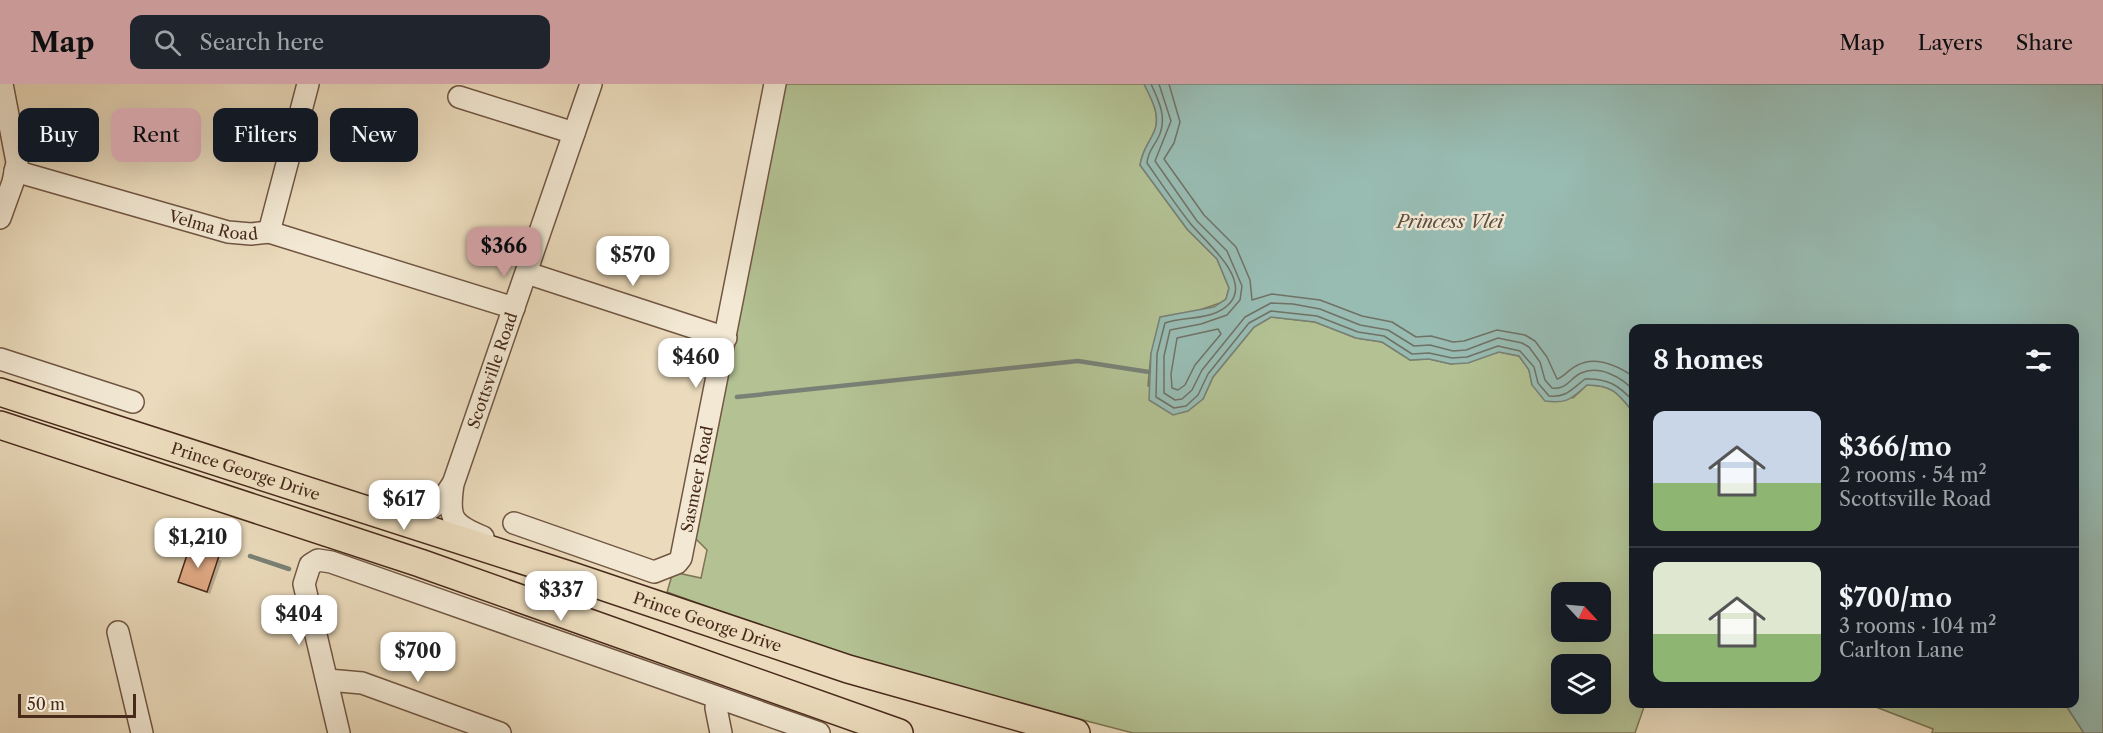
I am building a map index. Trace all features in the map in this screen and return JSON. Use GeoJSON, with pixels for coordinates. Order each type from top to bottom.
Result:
{"type":"FeatureCollection","features":[{"type":"Feature","properties":{"kind":"main road","name":"Prince George Drive"},"geometry":{"type":"LineString","coordinates":[[0,392],[572,576],[848,669],[1076,733]]}},
{"type":"Feature","properties":{"kind":"main road","name":"Prince George Drive"},"geometry":{"type":"LineString","coordinates":[[0,425],[429,566],[899,733]]}},
{"type":"Feature","properties":{"kind":"main road"},"geometry":{"type":"LineString","coordinates":[[0,438],[42,449],[79,450]]}},
{"type":"Feature","properties":{"kind":"street"},"geometry":{"type":"LineString","coordinates":[[0,218],[15,171],[16,152],[2,84]]}},
{"type":"Feature","properties":{"kind":"street"},"geometry":{"type":"LineString","coordinates":[[269,232],[308,84]]}},
{"type":"Feature","properties":{"kind":"street","name":"Scottsville Road"},"geometry":{"type":"LineString","coordinates":[[572,576],[459,526],[451,513],[453,484],[591,84]]}},
{"type":"Feature","properties":{"kind":"street","name":"Sasmeer Road"},"geometry":{"type":"LineString","coordinates":[[514,523],[646,571],[660,571],[677,563],[684,552],[775,84]]}},
{"type":"Feature","properties":{"kind":"street"},"geometry":{"type":"LineString","coordinates":[[459,97],[574,133]]}},
{"type":"Feature","properties":{"kind":"street","name":"Velma Road"},"geometry":{"type":"LineString","coordinates":[[15,171],[228,232],[240,234],[269,232],[514,308]]}},
{"type":"Feature","properties":{"kind":"street"},"geometry":{"type":"LineString","coordinates":[[527,273],[726,338]]}},
{"type":"Feature","properties":{"kind":"street"},"geometry":{"type":"LineString","coordinates":[[0,359],[133,402]]}},
{"type":"Feature","properties":{"kind":"street","name":"Scottsville Road"},"geometry":{"type":"LineString","coordinates":[[327,498],[372,502],[419,513],[432,509],[453,484]]}},
{"type":"Feature","properties":{"kind":"street"},"geometry":{"type":"LineString","coordinates":[[339,733],[304,584],[310,565],[318,560],[331,562],[819,733]]}},
{"type":"Feature","properties":{"kind":"street"},"geometry":{"type":"LineString","coordinates":[[118,632],[142,733]]}},
{"type":"Feature","properties":{"kind":"street"},"geometry":{"type":"LineString","coordinates":[[328,680],[362,683],[500,733]]}},
{"type":"Feature","properties":{"kind":"street"},"geometry":{"type":"LineString","coordinates":[[717,698],[716,708],[721,733]]}},
{"type":"Feature","properties":{"kind":"green space"},"geometry":{"type":"Polygon","coordinates":[[[782,84],[1144,84],[1155,109],[1157,121],[1140,165],[1187,229],[1217,259],[1229,288],[1226,299],[1197,311],[1151,353],[1148,386],[1203,399],[1213,377],[1254,327],[1271,317],[1315,322],[1356,338],[1382,342],[1410,360],[1429,359],[1451,364],[1499,352],[1519,356],[1529,370],[1532,385],[1573,398],[1587,385],[1596,385],[1614,391],[1629,407],[1629,708],[1644,708],[1635,733],[1133,733],[975,692],[822,648],[667,592],[673,572],[701,578],[707,550],[695,538],[782,84]]]}},
{"type":"Feature","properties":{"kind":"green space"},"geometry":{"type":"Polygon","coordinates":[[[1878,708],[2068,708],[2084,733],[1932,733],[1933,729],[1878,708]]]}},
{"type":"Feature","properties":{"kind":"water","name":"Princess Vlei"},"geometry":{"type":"Polygon","coordinates":[[[1144,84],[2103,84],[2103,733],[2084,733],[2068,708],[2079,708],[2079,324],[1629,324],[1629,407],[1614,391],[1596,385],[1587,385],[1564,401],[1545,401],[1532,385],[1529,370],[1519,356],[1499,352],[1468,363],[1451,364],[1429,359],[1410,360],[1382,342],[1356,338],[1315,322],[1271,317],[1254,327],[1213,377],[1203,399],[1188,411],[1173,415],[1149,400],[1151,353],[1160,317],[1214,307],[1226,299],[1229,288],[1217,259],[1187,229],[1140,165],[1156,128],[1155,109],[1144,84]]]}},
{"type":"Feature","properties":{"kind":"building"},"geometry":{"type":"Polygon","coordinates":[[[190,546],[219,556],[207,592],[178,582],[190,546]]]}},
{"type":"Feature","properties":{"kind":"waterway"},"geometry":{"type":"LineString","coordinates":[[737,397],[1078,361],[1149,372]]}},
{"type":"Feature","properties":{"kind":"waterway"},"geometry":{"type":"LineString","coordinates":[[175,530],[228,548]]}},
{"type":"Feature","properties":{"kind":"waterway"},"geometry":{"type":"LineString","coordinates":[[250,556],[289,569]]}}]}
